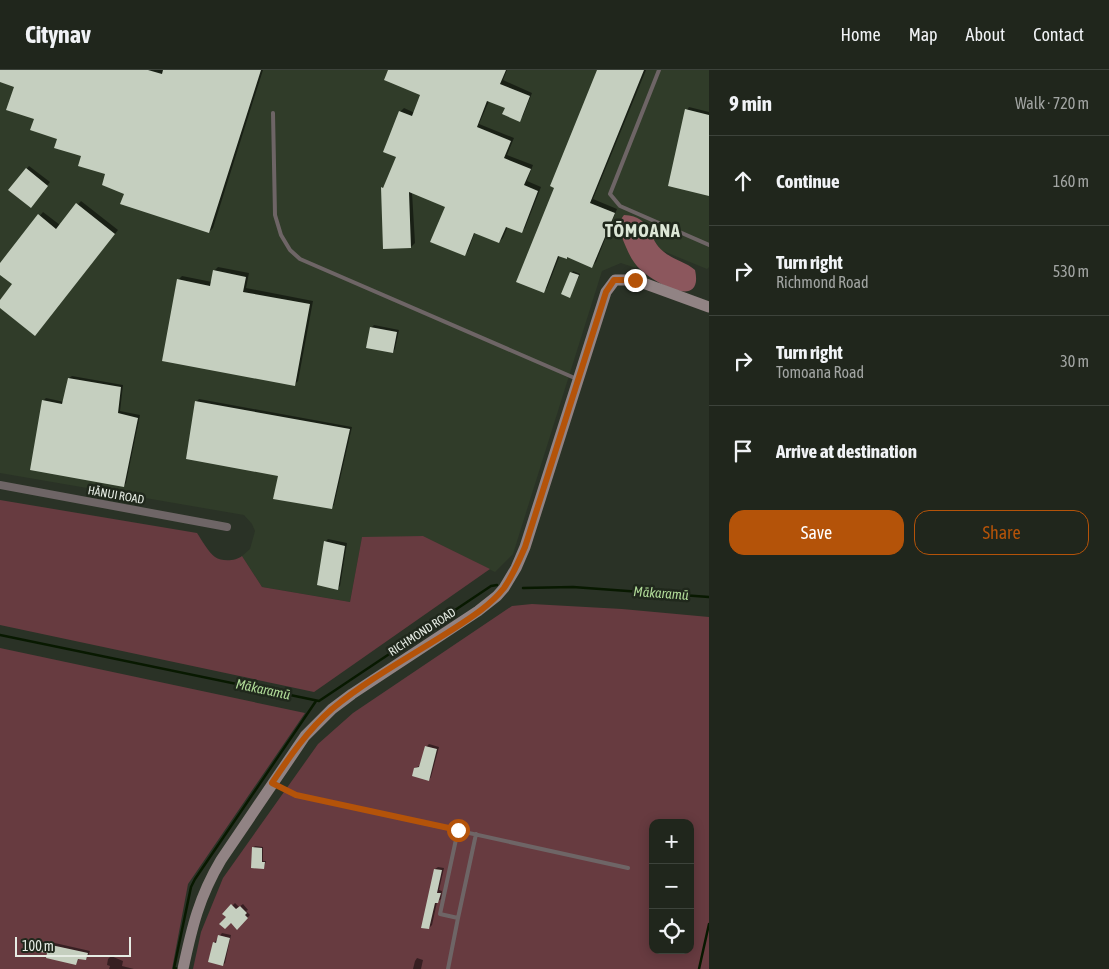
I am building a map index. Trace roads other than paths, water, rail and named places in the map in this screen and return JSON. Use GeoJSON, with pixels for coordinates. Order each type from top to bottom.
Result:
{"type":"FeatureCollection","features":[{"type":"Feature","properties":{"kind":"street","name":"RICHMOND ROAD"},"geometry":{"type":"LineString","coordinates":[[183,969],[200,901],[210,879],[305,736],[332,709],[352,694],[467,620],[504,588],[516,568],[525,547],[606,292],[614,280],[635,280],[709,307]]}},
{"type":"Feature","properties":{"kind":"street","name":"HĀNUI ROAD"},"geometry":{"type":"LineString","coordinates":[[0,486],[228,527]]}},
{"type":"Feature","properties":{"kind":"lane"},"geometry":{"type":"LineString","coordinates":[[659,70],[610,194],[620,206],[709,246]]}},
{"type":"Feature","properties":{"kind":"lane"},"geometry":{"type":"LineString","coordinates":[[273,113],[275,215],[281,235],[290,250],[300,259],[577,379]]}},
{"type":"Feature","properties":{"kind":"lane"},"geometry":{"type":"LineString","coordinates":[[272,783],[296,795],[628,868]]}},
{"type":"Feature","properties":{"kind":"lane"},"geometry":{"type":"LineString","coordinates":[[458,830],[440,914],[458,918]]}},
{"type":"Feature","properties":{"kind":"lane"},"geometry":{"type":"LineString","coordinates":[[448,969],[476,834]]}},
{"type":"Feature","properties":{"kind":"waterway","name":"Mākaramū"},"geometry":{"type":"LineString","coordinates":[[0,635],[319,701],[491,586],[497,585]]}},
{"type":"Feature","properties":{"kind":"waterway","name":"Mākaramū"},"geometry":{"type":"LineString","coordinates":[[523,588],[573,587],[709,597]]}},
{"type":"Feature","properties":{"kind":"waterway"},"geometry":{"type":"LineString","coordinates":[[178,969],[174,968],[191,887],[195,879],[316,701]]}},
{"type":"Feature","properties":{"kind":"waterway"},"geometry":{"type":"LineString","coordinates":[[699,969],[709,924]]}},
{"type":"Feature","properties":{"kind":"district","name":"TŌMOANA"},"geometry":{"type":"Point","coordinates":[643,230]}}]}
